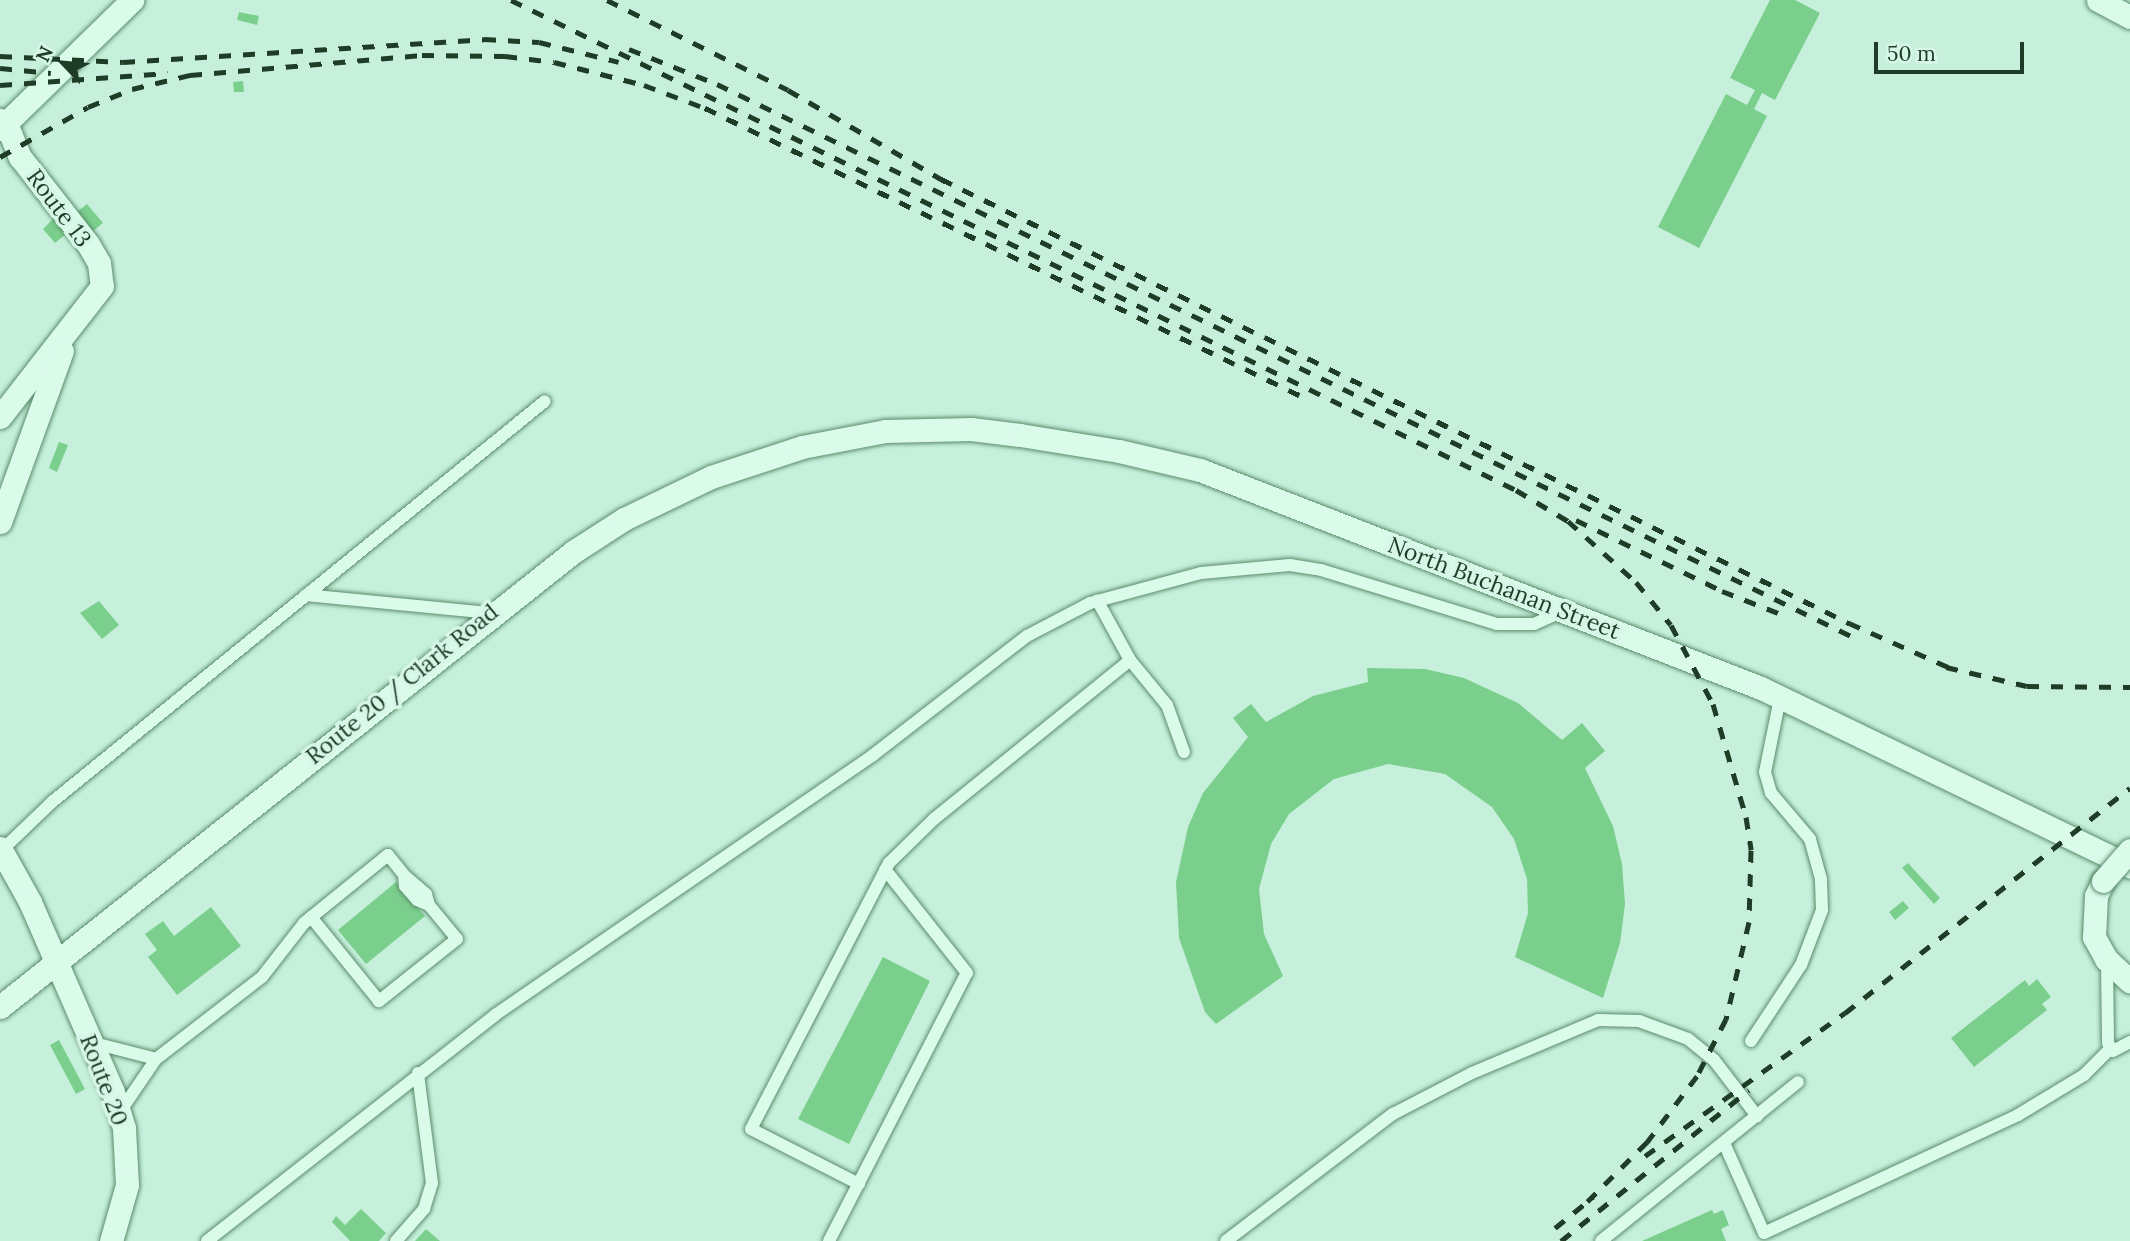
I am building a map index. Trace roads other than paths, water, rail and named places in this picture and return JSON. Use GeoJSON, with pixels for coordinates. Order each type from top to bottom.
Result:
{"type":"FeatureCollection","features":[{"type":"Feature","properties":{"kind":"street"},"geometry":{"type":"LineString","coordinates":[[2,124],[132,0]]}},
{"type":"Feature","properties":{"kind":"street"},"geometry":{"type":"LineString","coordinates":[[2098,0],[2130,17]]}},
{"type":"Feature","properties":{"kind":"street","name":"Route 13"},"geometry":{"type":"LineString","coordinates":[[0,417],[99,295],[99,263],[20,157],[2,124]]}},
{"type":"Feature","properties":{"kind":"street","name":"Route 13"},"geometry":{"type":"LineString","coordinates":[[0,522],[68,334]]}},
{"type":"Feature","properties":{"kind":"street","name":"North Buchanan Street"},"geometry":{"type":"LineString","coordinates":[[846,438],[885,431],[971,429],[1175,462],[1563,611],[1780,698],[2130,866]]}},
{"type":"Feature","properties":{"kind":"street","name":"Route 20 / Clark Road"},"geometry":{"type":"LineString","coordinates":[[0,1007],[490,614],[573,552],[669,495],[756,461],[846,438]]}},
{"type":"Feature","properties":{"kind":"street"},"geometry":{"type":"LineString","coordinates":[[1,849],[54,964]]}},
{"type":"Feature","properties":{"kind":"street"},"geometry":{"type":"LineString","coordinates":[[2130,850],[2103,881],[2092,918],[2094,937],[2107,960],[2130,981]]}},
{"type":"Feature","properties":{"kind":"street","name":"Route 20"},"geometry":{"type":"LineString","coordinates":[[54,964],[119,1112],[128,1170],[124,1203],[111,1241]]}},
{"type":"Feature","properties":{"kind":"lane"},"geometry":{"type":"LineString","coordinates":[[1,849],[52,802],[545,401]]}},
{"type":"Feature","properties":{"kind":"lane"},"geometry":{"type":"LineString","coordinates":[[208,1241],[418,1073],[626,923],[873,755],[1027,636],[1097,600],[1201,573],[1290,565],[1321,570],[1497,624],[1534,624],[1563,611]]}},
{"type":"Feature","properties":{"kind":"lane"},"geometry":{"type":"LineString","coordinates":[[306,595],[490,614]]}},
{"type":"Feature","properties":{"kind":"lane"},"geometry":{"type":"LineString","coordinates":[[1097,600],[1130,660],[1167,705],[1184,752]]}},
{"type":"Feature","properties":{"kind":"lane"},"geometry":{"type":"LineString","coordinates":[[859,1184],[751,1129],[885,869],[934,819],[1130,660]]}},
{"type":"Feature","properties":{"kind":"lane"},"geometry":{"type":"LineString","coordinates":[[1751,1041],[1801,965],[1822,910],[1821,879],[1810,839],[1771,793],[1765,772],[1780,698]]}},
{"type":"Feature","properties":{"kind":"lane"},"geometry":{"type":"LineString","coordinates":[[119,1112],[156,1059],[262,977],[312,917],[388,855],[404,875],[405,886],[418,900],[429,905],[457,939],[379,1002],[312,917]]}},
{"type":"Feature","properties":{"kind":"lane"},"geometry":{"type":"LineString","coordinates":[[829,1241],[967,973],[885,869]]}},
{"type":"Feature","properties":{"kind":"lane"},"geometry":{"type":"LineString","coordinates":[[2107,960],[2110,1049]]}},
{"type":"Feature","properties":{"kind":"lane"},"geometry":{"type":"LineString","coordinates":[[1226,1241],[1393,1115],[1472,1073],[1598,1020],[1639,1021],[1688,1039],[1714,1060],[1757,1116]]}},
{"type":"Feature","properties":{"kind":"lane"},"geometry":{"type":"LineString","coordinates":[[90,1042],[156,1059]]}},
{"type":"Feature","properties":{"kind":"lane"},"geometry":{"type":"LineString","coordinates":[[1724,1143],[1764,1233],[2018,1115],[2084,1076],[2110,1049],[2130,1042]]}},
{"type":"Feature","properties":{"kind":"lane"},"geometry":{"type":"LineString","coordinates":[[396,1241],[424,1209],[432,1183],[418,1073]]}},
{"type":"Feature","properties":{"kind":"lane"},"geometry":{"type":"LineString","coordinates":[[1601,1241],[1798,1082]]}},
{"type":"Feature","properties":{"kind":"railway"},"geometry":{"type":"LineString","coordinates":[[511,0],[1516,490],[1568,521],[1636,582],[1671,625],[1713,704],[1746,817],[1751,850],[1749,922],[1726,1019],[1697,1076],[1647,1142],[1587,1202]]}},
{"type":"Feature","properties":{"kind":"railway"},"geometry":{"type":"LineString","coordinates":[[607,0],[788,90],[941,179],[1849,623],[1953,669]]}},
{"type":"Feature","properties":{"kind":"railway"},"geometry":{"type":"LineString","coordinates":[[0,56],[123,62],[484,39],[539,42],[619,62]]}},
{"type":"Feature","properties":{"kind":"railway"},"geometry":{"type":"LineString","coordinates":[[629,49],[717,84],[1853,637]]}},
{"type":"Feature","properties":{"kind":"railway"},"geometry":{"type":"LineString","coordinates":[[0,157],[88,107],[132,89],[190,75],[422,55],[505,56],[554,62],[644,85],[705,108],[1303,397]]}},
{"type":"Feature","properties":{"kind":"railway"},"geometry":{"type":"LineString","coordinates":[[0,68],[51,73]]}},
{"type":"Feature","properties":{"kind":"railway"},"geometry":{"type":"LineString","coordinates":[[0,85],[168,73]]}},
{"type":"Feature","properties":{"kind":"railway"},"geometry":{"type":"LineString","coordinates":[[1576,520],[1722,591],[1786,616]]}},
{"type":"Feature","properties":{"kind":"railway"},"geometry":{"type":"LineString","coordinates":[[1946,667],[2027,686],[2130,687]]}},
{"type":"Feature","properties":{"kind":"railway"},"geometry":{"type":"LineString","coordinates":[[1645,1156],[1845,1013],[2130,788]]}},
{"type":"Feature","properties":{"kind":"railway"},"geometry":{"type":"LineString","coordinates":[[1561,1241],[1749,1090]]}},
{"type":"Feature","properties":{"kind":"railway"},"geometry":{"type":"LineString","coordinates":[[1555,1228],[1593,1197]]}}]}
